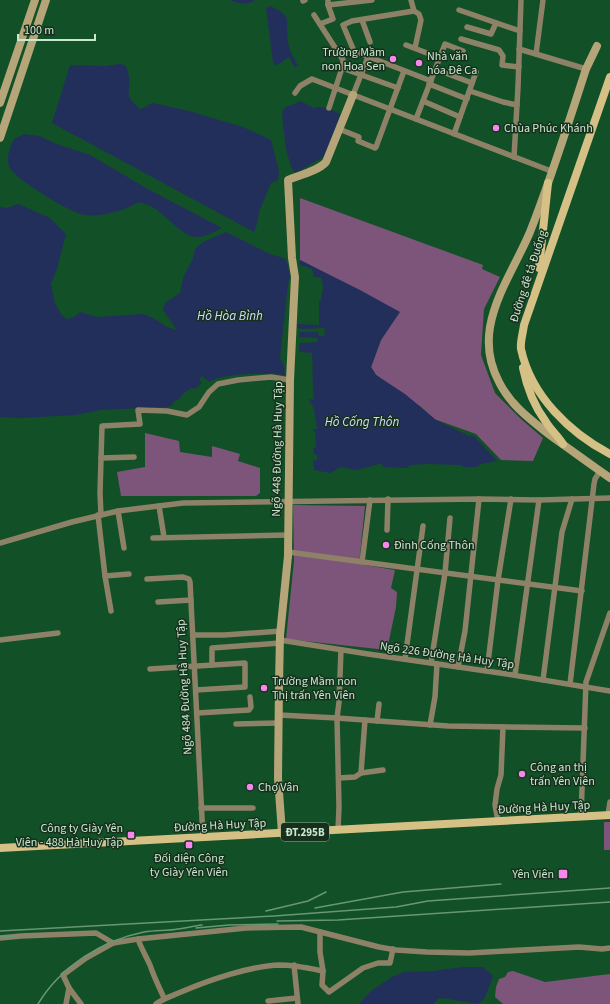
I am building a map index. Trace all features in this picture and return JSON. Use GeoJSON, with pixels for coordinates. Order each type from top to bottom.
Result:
{"type":"FeatureCollection","features":[{"type":"Feature","properties":{"kind":"main road","name":"Đường đê tả Đuống"},"geometry":{"type":"LineString","coordinates":[[610,77],[524,325],[521,348],[529,374],[542,395],[568,425],[592,445],[610,454]]}},
{"type":"Feature","properties":{"kind":"main road"},"geometry":{"type":"LineString","coordinates":[[538,283],[548,183]]}},
{"type":"Feature","properties":{"kind":"main road"},"geometry":{"type":"LineString","coordinates":[[521,348],[525,380],[531,397],[546,422],[563,444]]}},
{"type":"Feature","properties":{"kind":"main road","name":"Đường Hà Huy Tập"},"geometry":{"type":"LineString","coordinates":[[0,848],[609,815]]}},
{"type":"Feature","properties":{"kind":"street"},"geometry":{"type":"LineString","coordinates":[[0,103],[35,0],[45,2],[0,138]]}},
{"type":"Feature","properties":{"kind":"street"},"geometry":{"type":"LineString","coordinates":[[320,24],[333,19],[328,2],[372,0]]}},
{"type":"Feature","properties":{"kind":"street"},"geometry":{"type":"LineString","coordinates":[[411,0],[414,11]]}},
{"type":"Feature","properties":{"kind":"street"},"geometry":{"type":"LineString","coordinates":[[514,156],[521,0]]}},
{"type":"Feature","properties":{"kind":"street"},"geometry":{"type":"LineString","coordinates":[[536,54],[543,0]]}},
{"type":"Feature","properties":{"kind":"street"},"geometry":{"type":"LineString","coordinates":[[459,10],[520,31]]}},
{"type":"Feature","properties":{"kind":"street"},"geometry":{"type":"LineString","coordinates":[[414,48],[420,20],[419,14],[414,11],[352,21],[343,25],[354,51],[467,99]]}},
{"type":"Feature","properties":{"kind":"street"},"geometry":{"type":"LineString","coordinates":[[314,15],[343,60],[342,68],[329,108]]}},
{"type":"Feature","properties":{"kind":"street"},"geometry":{"type":"LineString","coordinates":[[362,20],[370,42]]}},
{"type":"Feature","properties":{"kind":"street"},"geometry":{"type":"LineString","coordinates":[[467,28],[491,34],[496,23]]}},
{"type":"Feature","properties":{"kind":"street"},"geometry":{"type":"LineString","coordinates":[[461,39],[499,50],[503,56],[502,65],[519,67]]}},
{"type":"Feature","properties":{"kind":"street"},"geometry":{"type":"LineString","coordinates":[[416,119],[444,44],[463,51]]}},
{"type":"Feature","properties":{"kind":"street"},"geometry":{"type":"LineString","coordinates":[[406,45],[440,58]]}},
{"type":"Feature","properties":{"kind":"street"},"geometry":{"type":"LineString","coordinates":[[597,46],[586,69],[548,183],[529,232],[496,304],[490,326],[489,345],[492,366],[498,382],[508,398],[529,418],[610,478]]}},
{"type":"Feature","properties":{"kind":"street"},"geometry":{"type":"LineString","coordinates":[[519,49],[586,69]]}},
{"type":"Feature","properties":{"kind":"street"},"geometry":{"type":"LineString","coordinates":[[353,95],[368,57]]}},
{"type":"Feature","properties":{"kind":"street"},"geometry":{"type":"LineString","coordinates":[[342,68],[398,88]]}},
{"type":"Feature","properties":{"kind":"street"},"geometry":{"type":"LineString","coordinates":[[435,69],[472,83]]}},
{"type":"Feature","properties":{"kind":"street"},"geometry":{"type":"LineString","coordinates":[[339,130],[359,137],[358,141],[375,148],[379,143],[404,71]]}},
{"type":"Feature","properties":{"kind":"street"},"geometry":{"type":"LineString","coordinates":[[454,134],[476,72]]}},
{"type":"Feature","properties":{"kind":"street"},"geometry":{"type":"LineString","coordinates":[[295,92],[302,85],[312,79],[391,108],[551,171]]}},
{"type":"Feature","properties":{"kind":"street"},"geometry":{"type":"LineString","coordinates":[[470,91],[517,105]]}},
{"type":"Feature","properties":{"kind":"street","name":"Ngõ 448 Đường Hà Huy Tập"},"geometry":{"type":"LineString","coordinates":[[282,833],[278,778],[280,642],[288,552],[290,380],[295,277],[292,258],[288,180],[320,168],[326,162],[353,95]]}},
{"type":"Feature","properties":{"kind":"street"},"geometry":{"type":"LineString","coordinates":[[423,101],[460,117]]}},
{"type":"Feature","properties":{"kind":"street"},"geometry":{"type":"LineString","coordinates":[[111,611],[105,576],[100,515],[102,426],[140,424],[138,410],[167,411],[187,416],[199,407],[209,392],[218,384],[238,380],[272,377],[290,380]]}},
{"type":"Feature","properties":{"kind":"street"},"geometry":{"type":"LineString","coordinates":[[101,458],[134,457]]}},
{"type":"Feature","properties":{"kind":"street"},"geometry":{"type":"LineString","coordinates":[[570,684],[594,481],[600,471]]}},
{"type":"Feature","properties":{"kind":"street"},"geometry":{"type":"LineString","coordinates":[[0,543],[118,510],[183,503],[288,500],[478,498],[539,500],[610,498]]}},
{"type":"Feature","properties":{"kind":"street"},"geometry":{"type":"LineString","coordinates":[[458,667],[465,632],[478,498]]}},
{"type":"Feature","properties":{"kind":"street"},"geometry":{"type":"LineString","coordinates":[[387,530],[388,499]]}},
{"type":"Feature","properties":{"kind":"street"},"geometry":{"type":"LineString","coordinates":[[487,671],[498,580],[511,499]]}},
{"type":"Feature","properties":{"kind":"street"},"geometry":{"type":"LineString","coordinates":[[543,680],[562,532],[572,499]]}},
{"type":"Feature","properties":{"kind":"street"},"geometry":{"type":"LineString","coordinates":[[362,562],[370,500]]}},
{"type":"Feature","properties":{"kind":"street"},"geometry":{"type":"LineString","coordinates":[[515,675],[539,500]]}},
{"type":"Feature","properties":{"kind":"street"},"geometry":{"type":"LineString","coordinates":[[159,506],[164,537]]}},
{"type":"Feature","properties":{"kind":"street"},"geometry":{"type":"LineString","coordinates":[[118,510],[124,548]]}},
{"type":"Feature","properties":{"kind":"street"},"geometry":{"type":"LineString","coordinates":[[430,725],[435,697],[434,663],[450,518]]}},
{"type":"Feature","properties":{"kind":"street"},"geometry":{"type":"LineString","coordinates":[[405,659],[423,526]]}},
{"type":"Feature","properties":{"kind":"street"},"geometry":{"type":"LineString","coordinates":[[153,538],[288,535]]}},
{"type":"Feature","properties":{"kind":"street"},"geometry":{"type":"LineString","coordinates":[[288,552],[582,591]]}},
{"type":"Feature","properties":{"kind":"street"},"geometry":{"type":"LineString","coordinates":[[105,576],[129,574]]}},
{"type":"Feature","properties":{"kind":"street","name":"Ngõ 484 Đường Hà Huy Tập"},"geometry":{"type":"LineString","coordinates":[[146,579],[189,578],[203,838]]}},
{"type":"Feature","properties":{"kind":"street"},"geometry":{"type":"LineString","coordinates":[[158,602],[191,600]]}},
{"type":"Feature","properties":{"kind":"street"},"geometry":{"type":"LineString","coordinates":[[581,817],[586,682],[610,613]]}},
{"type":"Feature","properties":{"kind":"street"},"geometry":{"type":"LineString","coordinates":[[193,635],[224,635],[281,631]]}},
{"type":"Feature","properties":{"kind":"street"},"geometry":{"type":"LineString","coordinates":[[0,640],[58,633]]}},
{"type":"Feature","properties":{"kind":"street","name":"Ngõ 226 Đường Hà Huy Tập"},"geometry":{"type":"LineString","coordinates":[[212,665],[212,648],[280,642],[434,663],[610,690]]}},
{"type":"Feature","properties":{"kind":"street"},"geometry":{"type":"LineString","coordinates":[[338,830],[340,807],[337,718],[341,650]]}},
{"type":"Feature","properties":{"kind":"street"},"geometry":{"type":"LineString","coordinates":[[150,668],[245,663],[245,687],[196,690]]}},
{"type":"Feature","properties":{"kind":"street"},"geometry":{"type":"LineString","coordinates":[[197,713],[249,710],[250,697]]}},
{"type":"Feature","properties":{"kind":"street"},"geometry":{"type":"LineString","coordinates":[[377,721],[379,704]]}},
{"type":"Feature","properties":{"kind":"street"},"geometry":{"type":"LineString","coordinates":[[236,724],[279,719],[337,718],[448,726],[585,728]]}},
{"type":"Feature","properties":{"kind":"street"},"geometry":{"type":"LineString","coordinates":[[360,773],[365,720]]}},
{"type":"Feature","properties":{"kind":"street"},"geometry":{"type":"LineString","coordinates":[[498,821],[496,805],[497,789],[501,775],[503,727]]}},
{"type":"Feature","properties":{"kind":"street"},"geometry":{"type":"LineString","coordinates":[[339,778],[355,777],[360,773],[383,770]]}},
{"type":"Feature","properties":{"kind":"street"},"geometry":{"type":"LineString","coordinates":[[609,815],[610,802]]}},
{"type":"Feature","properties":{"kind":"street"},"geometry":{"type":"LineString","coordinates":[[201,808],[253,808]]}},
{"type":"Feature","properties":{"kind":"street"},"geometry":{"type":"LineString","coordinates":[[81,1004],[69,988],[63,975],[86,958],[113,943],[138,939],[246,928],[301,927],[393,949],[427,952],[469,953],[579,947],[602,949],[610,948]]}},
{"type":"Feature","properties":{"kind":"street"},"geometry":{"type":"LineString","coordinates":[[320,932],[320,952],[323,971],[322,985],[329,992],[363,968],[378,963],[390,963],[393,949]]}},
{"type":"Feature","properties":{"kind":"street"},"geometry":{"type":"LineString","coordinates":[[0,938],[96,933],[113,943]]}},
{"type":"Feature","properties":{"kind":"street"},"geometry":{"type":"LineString","coordinates":[[138,939],[164,998]]}},
{"type":"Feature","properties":{"kind":"street"},"geometry":{"type":"LineString","coordinates":[[156,1004],[164,998],[199,984],[246,970],[268,966],[294,965],[323,971]]}},
{"type":"Feature","properties":{"kind":"street"},"geometry":{"type":"LineString","coordinates":[[268,1001],[298,1001],[294,965]]}},
{"type":"Feature","properties":{"kind":"street"},"geometry":{"type":"LineString","coordinates":[[66,1004],[69,988]]}},
{"type":"Feature","properties":{"kind":"shaded area"},"geometry":{"type":"Polygon","coordinates":[[[300,198],[483,265],[482,269],[500,277],[484,309],[481,355],[495,393],[543,438],[533,461],[501,460],[476,434],[434,419],[421,407],[376,375],[371,367],[381,340],[399,312],[300,260],[300,198]]]}},
{"type":"Feature","properties":{"kind":"shaded area"},"geometry":{"type":"Polygon","coordinates":[[[145,433],[179,441],[180,452],[212,457],[212,446],[240,454],[238,461],[260,468],[260,493],[256,496],[121,496],[117,472],[145,467],[145,433]]]}},
{"type":"Feature","properties":{"kind":"shaded area"},"geometry":{"type":"Polygon","coordinates":[[[293,505],[365,506],[359,564],[395,570],[391,588],[397,592],[396,607],[387,650],[286,639],[294,561],[293,505]]]}},
{"type":"Feature","properties":{"kind":"shaded area"},"geometry":{"type":"Polygon","coordinates":[[[604,822],[610,822],[610,850],[604,850],[604,822]]]}},
{"type":"Feature","properties":{"kind":"shaded area"},"geometry":{"type":"Polygon","coordinates":[[[513,971],[545,982],[610,974],[610,1004],[503,1004],[495,997],[496,987],[499,979],[505,977],[508,972],[513,971]]]}},
{"type":"Feature","properties":{"kind":"water"},"geometry":{"type":"Polygon","coordinates":[[[230,0],[255,0],[249,3],[240,3],[230,0]]]}},
{"type":"Feature","properties":{"kind":"water"},"geometry":{"type":"Polygon","coordinates":[[[270,6],[281,12],[287,18],[288,44],[298,65],[295,68],[289,57],[279,64],[275,65],[273,62],[266,8],[270,6]]]}},
{"type":"Feature","properties":{"kind":"water"},"geometry":{"type":"Polygon","coordinates":[[[120,64],[125,65],[128,72],[130,98],[140,109],[153,103],[189,111],[243,127],[271,140],[279,171],[278,180],[271,183],[259,212],[254,232],[52,123],[70,65],[105,66],[120,64]]]}},
{"type":"Feature","properties":{"kind":"water"},"geometry":{"type":"Polygon","coordinates":[[[301,101],[313,108],[323,108],[340,114],[328,152],[323,157],[297,172],[294,172],[286,149],[282,115],[284,108],[301,101]]]}},
{"type":"Feature","properties":{"kind":"water"},"geometry":{"type":"Polygon","coordinates":[[[24,134],[39,136],[57,144],[90,155],[146,188],[222,228],[204,236],[192,236],[181,230],[149,205],[139,202],[119,211],[105,214],[84,215],[77,213],[32,187],[22,180],[10,168],[8,157],[11,146],[14,139],[24,134]]]}},
{"type":"Feature","properties":{"kind":"water","name":"Hồ Hòa Bình"},"geometry":{"type":"Polygon","coordinates":[[[18,204],[50,218],[66,234],[57,269],[51,284],[55,303],[61,314],[66,319],[74,317],[80,312],[97,317],[142,314],[177,330],[163,310],[165,303],[180,293],[183,278],[193,258],[195,249],[203,242],[226,232],[268,253],[286,259],[290,276],[280,358],[284,365],[285,375],[234,375],[215,379],[209,382],[202,376],[199,380],[202,383],[195,389],[192,388],[185,392],[178,400],[168,407],[101,410],[76,415],[21,418],[0,417],[0,207],[7,208],[18,204]]]}},
{"type":"Feature","properties":{"kind":"water","name":"Hồ Cống Thôn"},"geometry":{"type":"Polygon","coordinates":[[[300,260],[400,312],[381,340],[371,367],[376,375],[405,394],[436,420],[467,435],[474,436],[497,461],[481,464],[477,467],[427,464],[410,465],[407,468],[383,467],[381,463],[357,470],[341,467],[330,473],[314,470],[313,460],[317,460],[317,455],[314,454],[313,447],[316,448],[315,432],[313,429],[317,429],[314,409],[309,399],[314,400],[312,353],[299,352],[300,343],[317,342],[318,338],[299,337],[299,332],[318,332],[319,336],[324,336],[325,328],[303,329],[298,328],[297,324],[319,325],[319,301],[321,300],[323,288],[321,278],[314,277],[312,269],[300,265],[300,260]]]}},
{"type":"Feature","properties":{"kind":"water"},"geometry":{"type":"Polygon","coordinates":[[[463,967],[483,967],[493,976],[485,998],[478,1004],[442,998],[438,999],[433,1004],[359,1004],[371,991],[392,977],[404,972],[433,971],[463,967]]]}},
{"type":"Feature","properties":{"kind":"railway"},"geometry":{"type":"LineString","coordinates":[[315,908],[403,892],[501,884]]}},
{"type":"Feature","properties":{"kind":"railway"},"geometry":{"type":"LineString","coordinates":[[0,931],[274,916],[396,907],[428,901],[610,888]]}},
{"type":"Feature","properties":{"kind":"railway"},"geometry":{"type":"LineString","coordinates":[[266,911],[308,901],[326,892]]}},
{"type":"Feature","properties":{"kind":"railway"},"geometry":{"type":"LineString","coordinates":[[277,921],[338,920],[610,902]]}},
{"type":"Feature","properties":{"kind":"railway"},"geometry":{"type":"LineString","coordinates":[[196,928],[229,925],[278,924]]}},
{"type":"Feature","properties":{"kind":"railway"},"geometry":{"type":"LineString","coordinates":[[38,1004],[58,978],[70,967],[84,957],[113,941],[144,932],[174,930],[202,925]]}},
{"type":"Feature","properties":{"kind":"railway"},"geometry":{"type":"LineString","coordinates":[[0,937],[18,936]]}},
{"type":"Feature","properties":{"kind":"place","name":"Trường Mầm non Hoa Sen"},"geometry":{"type":"Point","coordinates":[393,59]}},
{"type":"Feature","properties":{"kind":"place","name":"Nhà văn hóa Đê Ca"},"geometry":{"type":"Point","coordinates":[419,63]}},
{"type":"Feature","properties":{"kind":"place","name":"Chùa Phúc Khánh"},"geometry":{"type":"Point","coordinates":[496,128]}},
{"type":"Feature","properties":{"kind":"place","name":"Đình Cống Thôn"},"geometry":{"type":"Point","coordinates":[386,545]}},
{"type":"Feature","properties":{"kind":"place","name":"Trường Mầm non Thị trấn Yên Viên"},"geometry":{"type":"Point","coordinates":[264,688]}},
{"type":"Feature","properties":{"kind":"place","name":"Công an thị trấn Yên Viên"},"geometry":{"type":"Point","coordinates":[522,774]}},
{"type":"Feature","properties":{"kind":"place","name":"Chợ Vân"},"geometry":{"type":"Point","coordinates":[250,787]}},
{"type":"Feature","properties":{"kind":"place","name":"Công ty Giày Yên Viên - 488 Hà Huy Tập"},"geometry":{"type":"Point","coordinates":[131,835]}},
{"type":"Feature","properties":{"kind":"place","name":"Đối diện Công ty Giày Yên Viên"},"geometry":{"type":"Point","coordinates":[189,845]}},
{"type":"Feature","properties":{"kind":"place","name":"Yên Viên"},"geometry":{"type":"Point","coordinates":[563,874]}}]}
